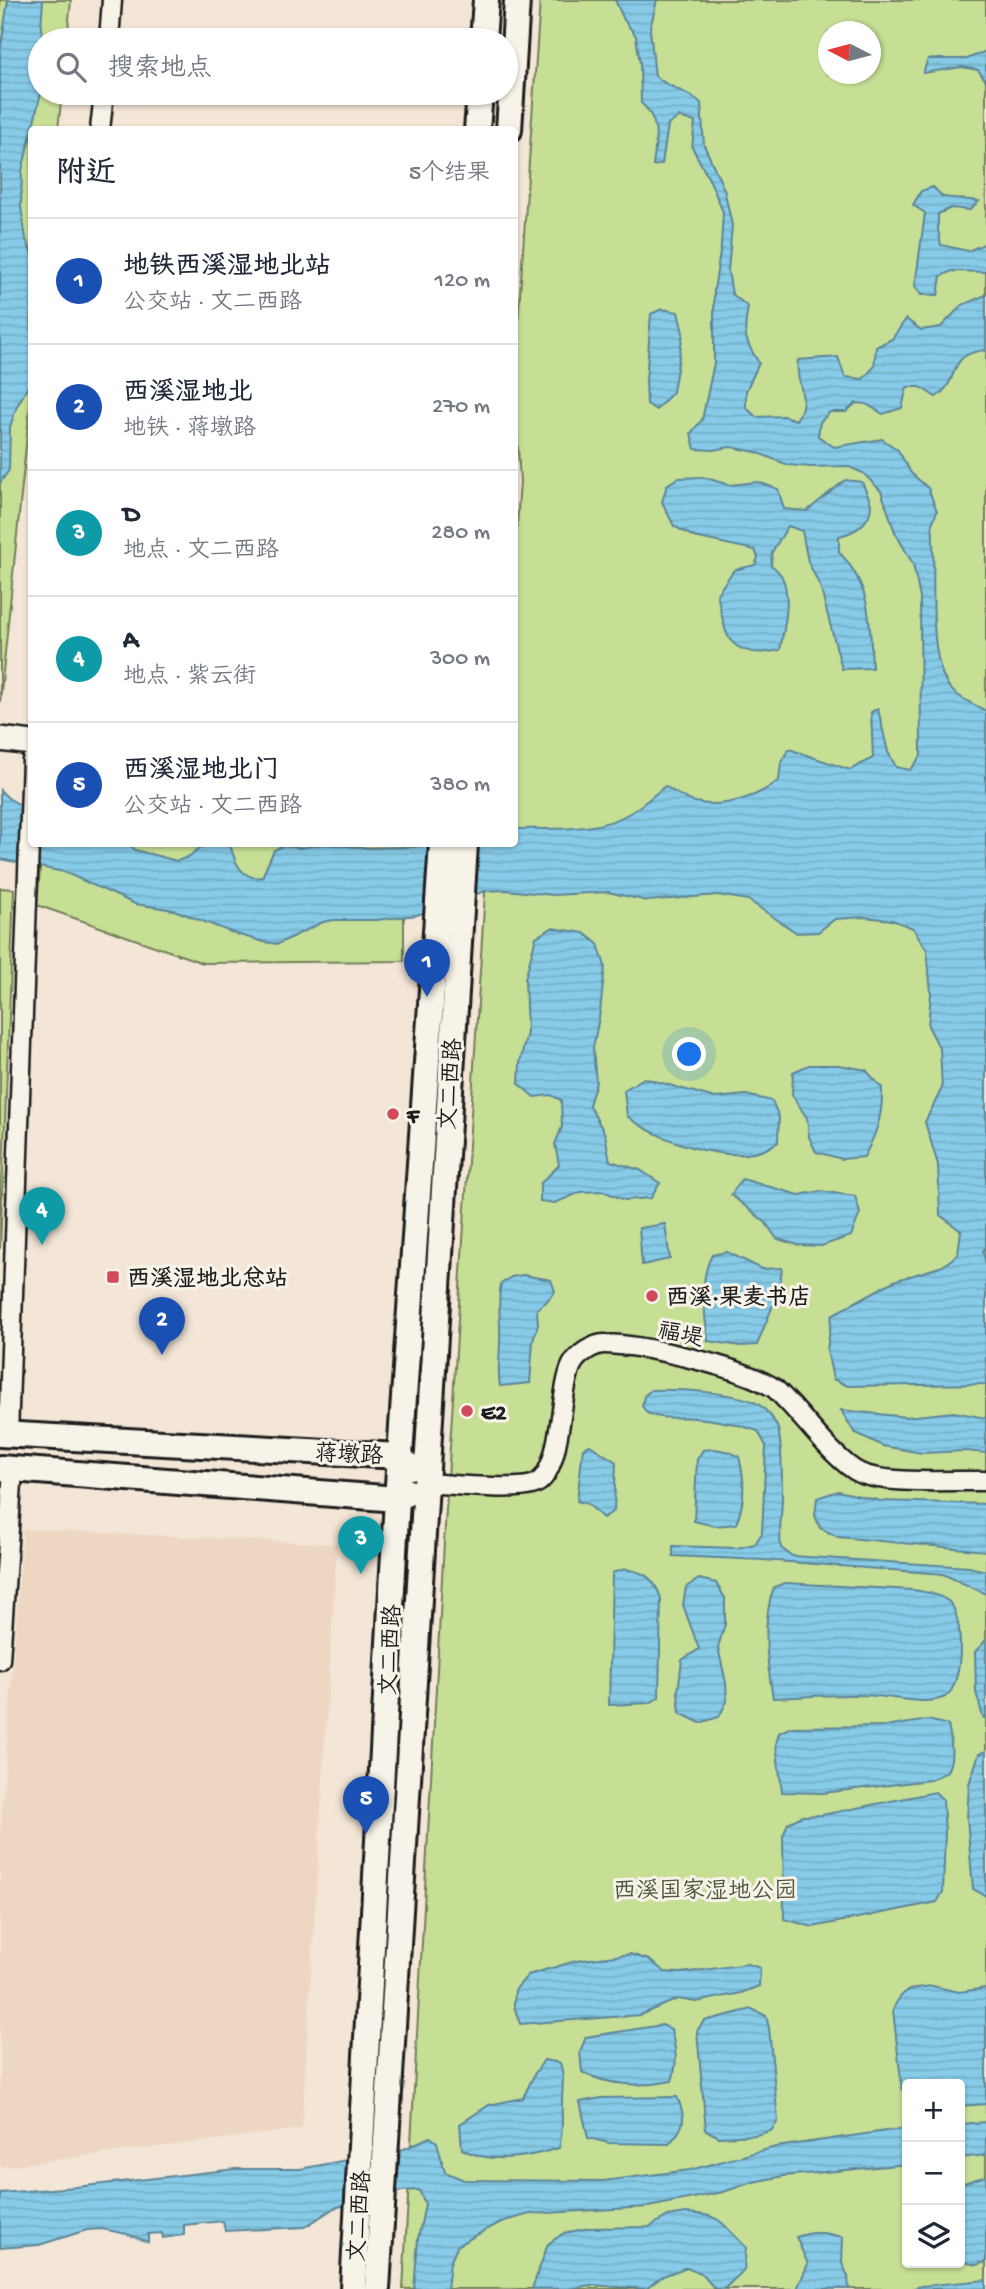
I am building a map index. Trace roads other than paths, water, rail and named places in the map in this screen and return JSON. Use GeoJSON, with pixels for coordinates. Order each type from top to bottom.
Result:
{"type":"FeatureCollection","features":[{"type":"Feature","properties":{"kind":"main road"},"geometry":{"type":"LineString","coordinates":[[484,28],[486,0]]}},
{"type":"Feature","properties":{"kind":"main road"},"geometry":{"type":"LineString","coordinates":[[515,28],[517,0]]}},
{"type":"Feature","properties":{"kind":"main road"},"geometry":{"type":"LineString","coordinates":[[477,126],[479,105]]}},
{"type":"Feature","properties":{"kind":"main road"},"geometry":{"type":"LineString","coordinates":[[509,126],[511,105]]}},
{"type":"Feature","properties":{"kind":"main road","name":"文二西路"},"geometry":{"type":"LineString","coordinates":[[353,2289],[387,2143],[424,1483],[448,923],[442,847]]}},
{"type":"Feature","properties":{"kind":"main road","name":"文二西路"},"geometry":{"type":"LineString","coordinates":[[377,2289],[362,2146],[397,1499],[448,923],[464,847]]}},
{"type":"Feature","properties":{"kind":"main road","name":"蒋墩路"},"geometry":{"type":"LineString","coordinates":[[4,1435],[400,1456],[424,1483],[397,1499],[7,1468]]}},
{"type":"Feature","properties":{"kind":"street"},"geometry":{"type":"LineString","coordinates":[[109,28],[112,0]]}},
{"type":"Feature","properties":{"kind":"street"},"geometry":{"type":"LineString","coordinates":[[100,126],[103,105]]}},
{"type":"Feature","properties":{"kind":"street"},"geometry":{"type":"LineString","coordinates":[[0,739],[28,742]]}},
{"type":"Feature","properties":{"kind":"street"},"geometry":{"type":"LineString","coordinates":[[4,1435],[28,847]]}},
{"type":"Feature","properties":{"kind":"street","name":"福堤"},"geometry":{"type":"LineString","coordinates":[[424,1483],[515,1488],[537,1484],[548,1470],[572,1365],[587,1349],[603,1343],[697,1360],[736,1371],[775,1388],[837,1457],[858,1472],[878,1479],[986,1481]]}},
{"type":"Feature","properties":{"kind":"street"},"geometry":{"type":"LineString","coordinates":[[0,1660],[7,1468]]}},
{"type":"Feature","properties":{"kind":"water"},"geometry":{"type":"Polygon","coordinates":[[[8,0],[43,0],[41,28],[28,28],[28,105],[38,105],[33,126],[28,126],[28,146],[22,171],[21,207],[28,244],[28,386],[17,406],[10,427],[9,470],[0,483],[0,53],[8,0]]]}},
{"type":"Feature","properties":{"kind":"water"},"geometry":{"type":"Polygon","coordinates":[[[615,0],[657,0],[650,29],[655,76],[701,103],[704,145],[724,189],[732,225],[728,271],[732,294],[748,307],[746,336],[759,363],[746,391],[746,407],[756,417],[784,416],[796,420],[801,412],[803,397],[797,369],[798,360],[838,357],[845,377],[863,379],[874,367],[876,347],[892,339],[906,319],[921,330],[941,327],[962,305],[986,295],[986,350],[964,356],[949,383],[936,397],[920,387],[907,387],[902,408],[883,414],[866,404],[856,403],[846,412],[830,412],[820,422],[818,436],[834,447],[882,439],[898,450],[911,473],[928,488],[937,511],[932,524],[937,655],[942,673],[953,692],[986,711],[986,1247],[983,1251],[986,1265],[986,1384],[848,1386],[833,1379],[827,1350],[832,1315],[894,1281],[943,1266],[958,1254],[961,1231],[940,1215],[938,1165],[925,1122],[942,1088],[940,1049],[928,1026],[931,993],[927,950],[913,928],[892,920],[864,917],[835,919],[818,932],[797,933],[748,900],[718,895],[647,901],[608,892],[553,895],[506,890],[485,891],[417,915],[323,922],[278,944],[236,934],[174,910],[135,904],[64,872],[0,859],[0,790],[28,809],[28,847],[132,847],[135,850],[177,861],[201,847],[231,847],[244,873],[262,877],[274,850],[281,847],[518,847],[518,829],[574,828],[603,824],[630,813],[665,786],[683,798],[695,802],[728,803],[761,792],[779,780],[781,763],[789,749],[850,770],[873,758],[871,712],[878,709],[888,752],[896,767],[910,770],[921,756],[920,598],[913,564],[895,532],[881,491],[863,473],[847,466],[788,465],[756,452],[731,447],[695,449],[691,433],[702,420],[714,363],[714,290],[723,212],[692,147],[695,122],[679,117],[668,125],[662,164],[653,166],[656,132],[652,117],[641,103],[636,36],[624,20],[615,0]]]}},
{"type":"Feature","properties":{"kind":"water"},"geometry":{"type":"Polygon","coordinates":[[[986,51],[986,81],[978,70],[962,67],[923,73],[928,59],[967,59],[986,51]]]}},
{"type":"Feature","properties":{"kind":"water"},"geometry":{"type":"Polygon","coordinates":[[[933,187],[943,197],[979,201],[970,210],[951,208],[938,214],[938,229],[941,245],[968,251],[986,243],[986,272],[952,271],[941,276],[938,295],[921,295],[915,286],[925,213],[913,205],[921,191],[933,187]]]}},
{"type":"Feature","properties":{"kind":"water"},"geometry":{"type":"Polygon","coordinates":[[[662,309],[678,312],[683,333],[673,392],[656,410],[647,404],[646,381],[651,314],[662,309]]]}},
{"type":"Feature","properties":{"kind":"water"},"geometry":{"type":"Polygon","coordinates":[[[703,477],[729,485],[758,482],[778,489],[784,509],[807,511],[845,480],[862,482],[871,505],[870,511],[861,526],[839,536],[839,552],[858,578],[867,606],[872,668],[842,669],[820,586],[808,562],[802,531],[788,526],[772,552],[771,565],[782,577],[786,594],[780,650],[752,652],[734,644],[725,629],[717,594],[734,570],[755,565],[758,558],[755,550],[694,537],[674,526],[662,502],[667,485],[678,478],[703,477]]]}},
{"type":"Feature","properties":{"kind":"water"},"geometry":{"type":"Polygon","coordinates":[[[552,928],[584,933],[598,944],[605,966],[593,1048],[596,1082],[589,1105],[605,1134],[610,1161],[640,1170],[660,1183],[651,1198],[625,1200],[603,1191],[581,1192],[555,1203],[540,1201],[540,1184],[559,1165],[555,1144],[562,1127],[561,1100],[551,1095],[534,1097],[519,1084],[520,1063],[527,1032],[525,979],[536,937],[552,928]]]}},
{"type":"Feature","properties":{"kind":"water"},"geometry":{"type":"Polygon","coordinates":[[[809,1065],[839,1065],[866,1070],[882,1088],[878,1123],[864,1157],[842,1159],[816,1152],[809,1137],[807,1118],[792,1095],[793,1072],[809,1065]]]}},
{"type":"Feature","properties":{"kind":"water"},"geometry":{"type":"Polygon","coordinates":[[[644,1078],[715,1098],[746,1095],[772,1101],[779,1117],[778,1142],[749,1154],[731,1154],[692,1147],[655,1133],[627,1116],[624,1090],[644,1078]]]}},
{"type":"Feature","properties":{"kind":"water"},"geometry":{"type":"Polygon","coordinates":[[[742,1179],[799,1195],[821,1191],[855,1196],[860,1213],[851,1236],[821,1246],[798,1245],[777,1239],[765,1222],[731,1195],[742,1179]]]}},
{"type":"Feature","properties":{"kind":"water"},"geometry":{"type":"Polygon","coordinates":[[[665,1224],[670,1259],[642,1265],[639,1228],[665,1224]]]}},
{"type":"Feature","properties":{"kind":"water"},"geometry":{"type":"Polygon","coordinates":[[[727,1252],[762,1269],[782,1268],[779,1290],[757,1345],[740,1346],[708,1341],[705,1275],[712,1255],[727,1252]]]}},
{"type":"Feature","properties":{"kind":"water"},"geometry":{"type":"Polygon","coordinates":[[[523,1275],[551,1280],[555,1291],[537,1309],[538,1325],[533,1341],[530,1383],[500,1386],[501,1284],[511,1277],[523,1275]]]}},
{"type":"Feature","properties":{"kind":"water"},"geometry":{"type":"Polygon","coordinates":[[[651,1390],[690,1391],[737,1397],[758,1404],[770,1415],[778,1429],[781,1450],[781,1548],[792,1556],[969,1567],[986,1571],[986,1594],[943,1574],[673,1556],[673,1546],[737,1548],[755,1544],[762,1533],[766,1446],[758,1431],[743,1426],[713,1420],[665,1418],[647,1413],[642,1406],[644,1396],[651,1390]]]}},
{"type":"Feature","properties":{"kind":"water"},"geometry":{"type":"Polygon","coordinates":[[[841,1410],[906,1417],[954,1412],[986,1418],[986,1453],[922,1453],[883,1446],[854,1432],[841,1410]]]}},
{"type":"Feature","properties":{"kind":"water"},"geometry":{"type":"Polygon","coordinates":[[[590,1445],[616,1462],[614,1511],[603,1518],[588,1504],[577,1501],[583,1448],[590,1445]]]}},
{"type":"Feature","properties":{"kind":"water"},"geometry":{"type":"Polygon","coordinates":[[[715,1449],[739,1457],[743,1491],[736,1524],[715,1526],[694,1521],[697,1459],[703,1450],[715,1449]]]}},
{"type":"Feature","properties":{"kind":"water"},"geometry":{"type":"Polygon","coordinates":[[[838,1491],[881,1501],[986,1504],[986,1551],[838,1537],[820,1528],[815,1515],[817,1498],[838,1491]]]}},
{"type":"Feature","properties":{"kind":"water"},"geometry":{"type":"Polygon","coordinates":[[[625,1569],[648,1577],[661,1598],[659,1697],[650,1703],[609,1705],[612,1573],[625,1569]]]}},
{"type":"Feature","properties":{"kind":"water"},"geometry":{"type":"Polygon","coordinates":[[[699,1579],[716,1583],[725,1598],[725,1624],[718,1647],[727,1701],[719,1717],[700,1723],[680,1713],[678,1692],[682,1660],[699,1649],[683,1605],[686,1587],[699,1579]]]}},
{"type":"Feature","properties":{"kind":"water"},"geometry":{"type":"Polygon","coordinates":[[[785,1583],[913,1590],[948,1601],[954,1608],[960,1634],[959,1665],[951,1690],[945,1697],[929,1701],[850,1695],[773,1698],[766,1628],[774,1587],[785,1583]]]}},
{"type":"Feature","properties":{"kind":"water"},"geometry":{"type":"Polygon","coordinates":[[[986,1640],[986,1719],[983,1717],[976,1692],[975,1652],[986,1640]]]}},
{"type":"Feature","properties":{"kind":"water"},"geometry":{"type":"Polygon","coordinates":[[[928,1720],[948,1725],[951,1749],[949,1768],[930,1780],[823,1793],[782,1792],[776,1744],[779,1733],[791,1727],[891,1726],[928,1720]]]}},
{"type":"Feature","properties":{"kind":"water"},"geometry":{"type":"Polygon","coordinates":[[[986,1751],[986,1896],[973,1889],[967,1818],[969,1784],[979,1754],[986,1751]]]}},
{"type":"Feature","properties":{"kind":"water"},"geometry":{"type":"Polygon","coordinates":[[[935,1792],[943,1800],[945,1833],[943,1892],[937,1902],[813,1927],[784,1919],[783,1836],[788,1823],[802,1816],[822,1815],[935,1792]]]}},
{"type":"Feature","properties":{"kind":"water"},"geometry":{"type":"Polygon","coordinates":[[[630,1954],[649,1960],[665,1972],[681,1973],[748,1964],[760,1968],[759,1986],[741,1993],[696,2002],[678,1999],[640,2015],[520,2024],[514,2006],[515,1990],[528,1975],[576,1961],[630,1954]]]}},
{"type":"Feature","properties":{"kind":"water"},"geometry":{"type":"Polygon","coordinates":[[[932,1986],[959,1992],[986,1988],[986,2104],[965,2106],[965,2079],[902,2079],[902,2089],[893,2010],[903,1994],[932,1986]]]}},
{"type":"Feature","properties":{"kind":"water"},"geometry":{"type":"Polygon","coordinates":[[[752,2009],[766,2016],[769,2028],[778,2121],[771,2131],[756,2135],[719,2137],[706,2130],[697,2031],[704,2021],[752,2009]]]}},
{"type":"Feature","properties":{"kind":"water"},"geometry":{"type":"Polygon","coordinates":[[[662,2025],[671,2029],[674,2043],[676,2061],[672,2081],[626,2084],[592,2077],[582,2072],[580,2052],[586,2037],[662,2025]]]}},
{"type":"Feature","properties":{"kind":"water"},"geometry":{"type":"Polygon","coordinates":[[[544,2060],[560,2063],[562,2073],[562,2130],[559,2148],[510,2158],[485,2157],[462,2149],[460,2124],[489,2105],[523,2098],[544,2060]]]}},
{"type":"Feature","properties":{"kind":"water"},"geometry":{"type":"Polygon","coordinates":[[[677,2097],[683,2122],[669,2144],[609,2143],[588,2138],[580,2102],[601,2098],[677,2097]]]}},
{"type":"Feature","properties":{"kind":"water"},"geometry":{"type":"Polygon","coordinates":[[[986,2122],[986,2155],[965,2157],[965,2124],[986,2122]]]}},
{"type":"Feature","properties":{"kind":"water"},"geometry":{"type":"Polygon","coordinates":[[[902,2129],[902,2164],[784,2176],[648,2207],[530,2214],[501,2222],[458,2245],[450,2263],[447,2289],[414,2289],[418,2239],[425,2204],[419,2190],[402,2191],[334,2208],[305,2227],[225,2231],[223,2221],[184,2225],[184,2235],[163,2238],[162,2233],[148,2234],[148,2242],[102,2229],[87,2230],[39,2245],[0,2248],[0,2193],[236,2169],[300,2169],[404,2149],[430,2137],[437,2142],[445,2172],[464,2180],[603,2181],[690,2170],[776,2147],[902,2129]]]}},
{"type":"Feature","properties":{"kind":"water"},"geometry":{"type":"Polygon","coordinates":[[[986,2176],[986,2262],[976,2265],[965,2262],[965,2182],[986,2176]]]}},
{"type":"Feature","properties":{"kind":"water"},"geometry":{"type":"Polygon","coordinates":[[[686,2213],[715,2218],[746,2247],[744,2270],[724,2289],[715,2289],[701,2273],[687,2267],[663,2276],[646,2289],[591,2285],[568,2289],[532,2289],[548,2244],[564,2233],[589,2228],[649,2227],[668,2216],[686,2213]]]}},
{"type":"Feature","properties":{"kind":"water"},"geometry":{"type":"Polygon","coordinates":[[[811,2233],[843,2237],[842,2263],[848,2276],[849,2289],[797,2289],[808,2264],[796,2237],[811,2233]]]}},
{"type":"Feature","properties":{"kind":"water"},"geometry":{"type":"Polygon","coordinates":[[[986,2280],[986,2289],[911,2289],[921,2286],[986,2280]]]}},
{"type":"Feature","properties":{"kind":"place","name":"地铁西溪湿地北站"},"geometry":{"type":"Point","coordinates":[427,997]}},
{"type":"Feature","properties":{"kind":"place","name":"F"},"geometry":{"type":"Point","coordinates":[393,1114]}},
{"type":"Feature","properties":{"kind":"place","name":"A"},"geometry":{"type":"Point","coordinates":[42,1245]}},
{"type":"Feature","properties":{"kind":"place","name":"西溪湿地北总站"},"geometry":{"type":"Point","coordinates":[113,1277]}},
{"type":"Feature","properties":{"kind":"place","name":"西溪·果麦书店"},"geometry":{"type":"Point","coordinates":[652,1296]}},
{"type":"Feature","properties":{"kind":"place","name":"西溪湿地北"},"geometry":{"type":"Point","coordinates":[162,1355]}},
{"type":"Feature","properties":{"kind":"place","name":"E2"},"geometry":{"type":"Point","coordinates":[467,1411]}},
{"type":"Feature","properties":{"kind":"place","name":"D"},"geometry":{"type":"Point","coordinates":[361,1574]}},
{"type":"Feature","properties":{"kind":"place","name":"西溪湿地北门"},"geometry":{"type":"Point","coordinates":[366,1834]}},
{"type":"Feature","properties":{"kind":"park label","name":"西溪国家湿地公园"},"geometry":{"type":"Point","coordinates":[705,1889]}}]}
